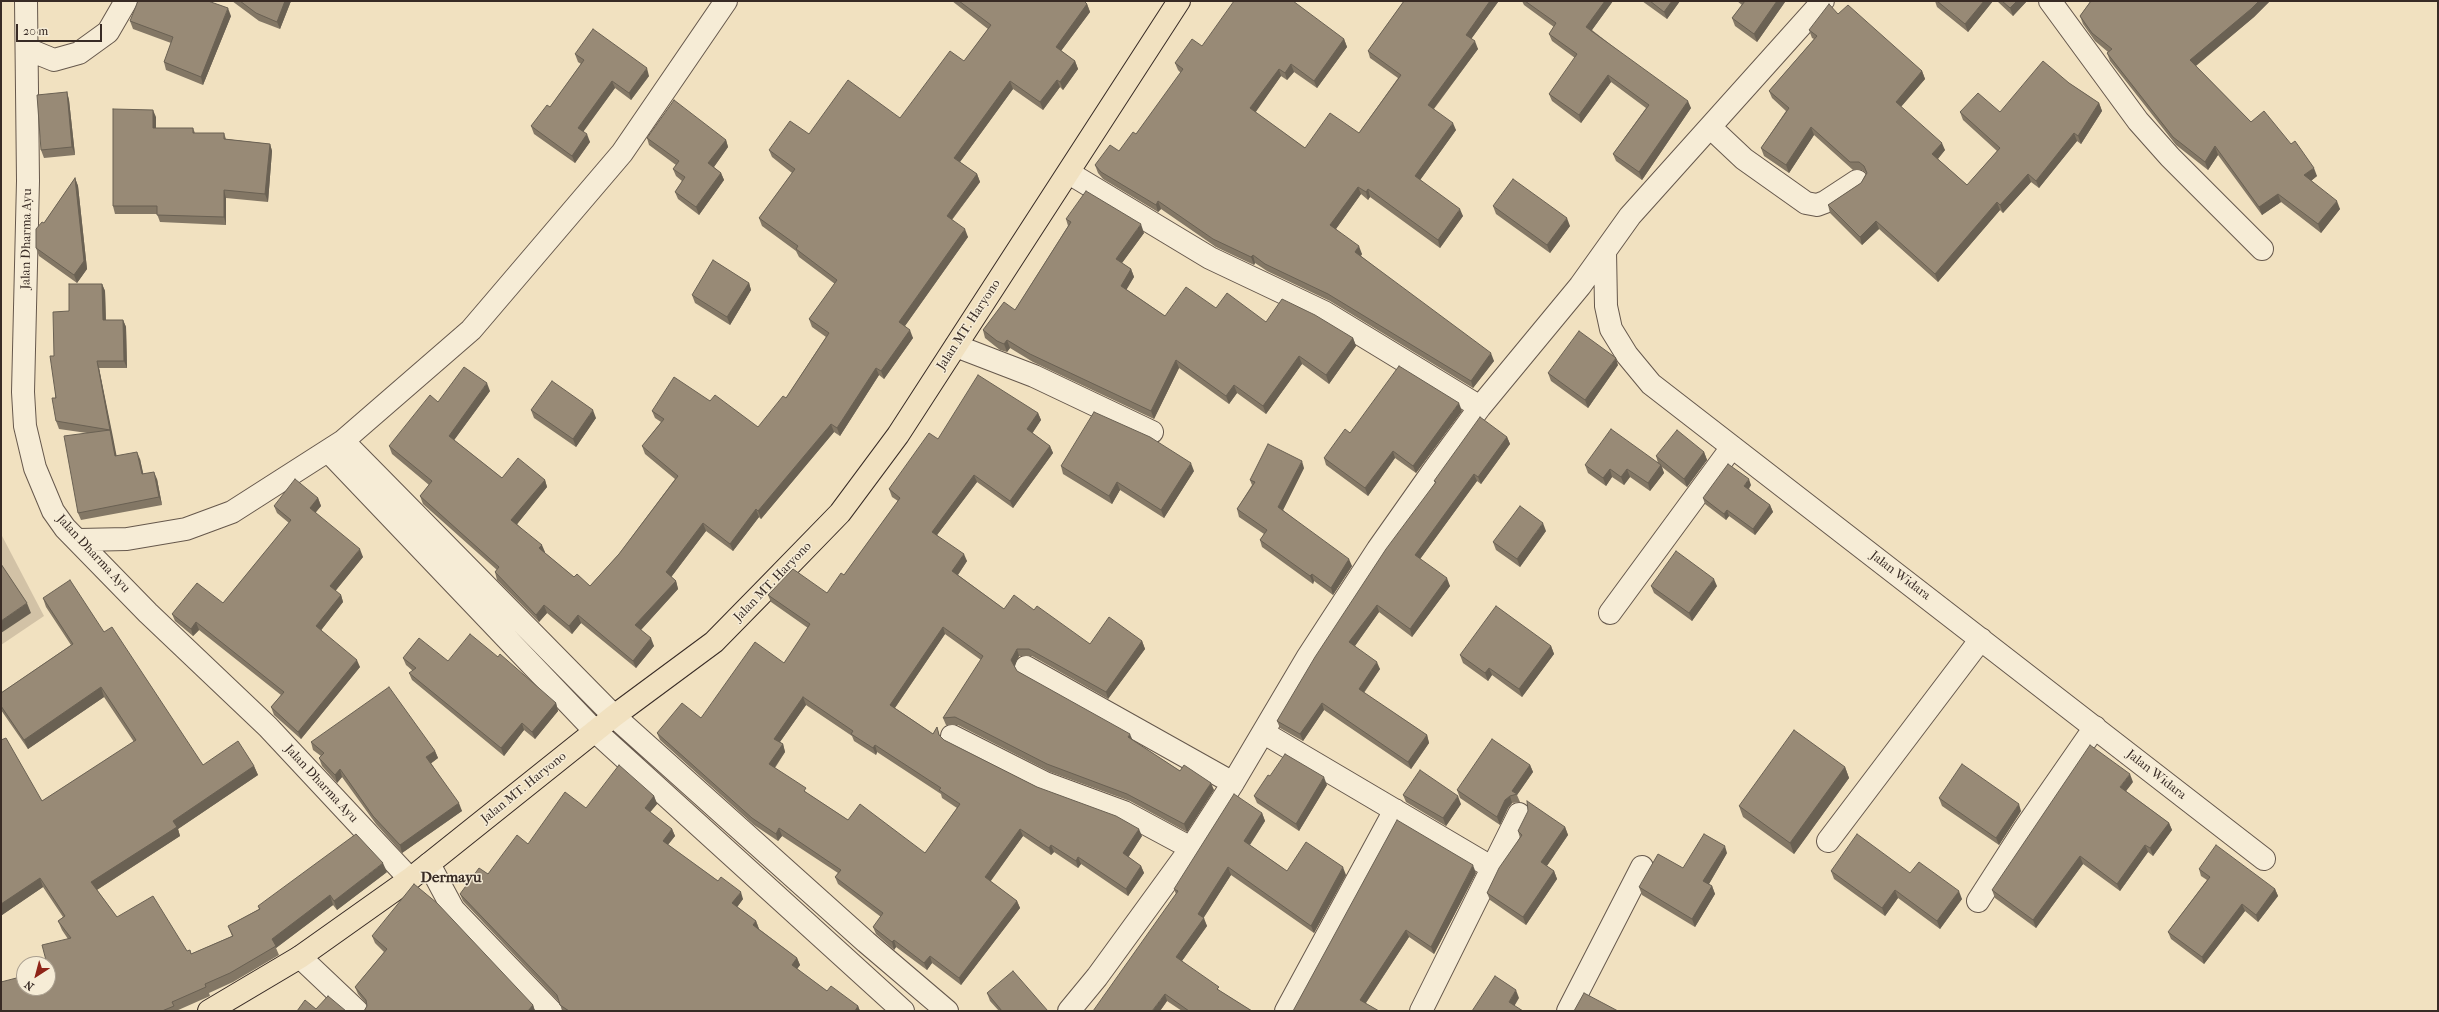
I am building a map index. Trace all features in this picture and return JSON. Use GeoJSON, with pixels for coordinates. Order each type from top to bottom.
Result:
{"type":"FeatureCollection","features":[{"type":"Feature","properties":{"kind":"main road","name":"Jalan MT. Haryono"},"geometry":{"type":"LineString","coordinates":[[209,1011],[300,957],[410,878],[614,716],[714,642],[840,513],[898,435],[1179,1]]}},
{"type":"Feature","properties":{"kind":"street","name":"Jalan Dharma Ayu"},"geometry":{"type":"LineString","coordinates":[[26,1],[28,181],[24,392],[25,426],[35,468],[53,511],[66,528],[148,613],[268,727],[410,878]]}},
{"type":"Feature","properties":{"kind":"street"},"geometry":{"type":"LineString","coordinates":[[27,49],[54,60],[79,53],[108,32],[126,1]]}},
{"type":"Feature","properties":{"kind":"street"},"geometry":{"type":"LineString","coordinates":[[79,540],[127,539],[186,529],[232,512],[336,446],[471,330],[622,153],[726,1]]}},
{"type":"Feature","properties":{"kind":"street"},"geometry":{"type":"LineString","coordinates":[[1069,1011],[1098,977],[1191,848],[1264,733],[1307,658],[1378,549],[1480,407],[1580,286],[1630,216],[1822,1]]}},
{"type":"Feature","properties":{"kind":"street"},"geometry":{"type":"LineString","coordinates":[[2050,1],[2138,121],[2170,157],[2262,249]]}},
{"type":"Feature","properties":{"kind":"street"},"geometry":{"type":"LineString","coordinates":[[1710,127],[1744,159],[1806,203],[1817,205],[1825,202],[1857,181]]}},
{"type":"Feature","properties":{"kind":"street"},"geometry":{"type":"LineString","coordinates":[[1069,173],[1210,258],[1324,312],[1480,407]]}},
{"type":"Feature","properties":{"kind":"street","name":"Jalan Widara"},"geometry":{"type":"LineString","coordinates":[[1605,251],[1606,306],[1611,329],[1627,355],[1652,384],[2264,859]]}},
{"type":"Feature","properties":{"kind":"street"},"geometry":{"type":"LineString","coordinates":[[956,346],[1034,376],[1152,432]]}},
{"type":"Feature","properties":{"kind":"street"},"geometry":{"type":"LineString","coordinates":[[336,446],[614,716],[866,942],[947,1011]]}},
{"type":"Feature","properties":{"kind":"street"},"geometry":{"type":"LineString","coordinates":[[336,446],[595,731],[903,1011]]}},
{"type":"Feature","properties":{"kind":"street"},"geometry":{"type":"LineString","coordinates":[[1610,613],[1732,447]]}},
{"type":"Feature","properties":{"kind":"street"},"geometry":{"type":"LineString","coordinates":[[1828,841],[1981,639]]}},
{"type":"Feature","properties":{"kind":"street"},"geometry":{"type":"LineString","coordinates":[[1026,667],[1233,783]]}},
{"type":"Feature","properties":{"kind":"street"},"geometry":{"type":"LineString","coordinates":[[1978,901],[2025,828],[2095,727]]}},
{"type":"Feature","properties":{"kind":"street"},"geometry":{"type":"LineString","coordinates":[[1264,733],[1491,867]]}},
{"type":"Feature","properties":{"kind":"street"},"geometry":{"type":"LineString","coordinates":[[952,736],[1045,783],[1124,812],[1191,848]]}},
{"type":"Feature","properties":{"kind":"street"},"geometry":{"type":"LineString","coordinates":[[1286,1011],[1395,810]]}},
{"type":"Feature","properties":{"kind":"street"},"geometry":{"type":"LineString","coordinates":[[1421,1011],[1491,867],[1519,814]]}},
{"type":"Feature","properties":{"kind":"street"},"geometry":{"type":"LineString","coordinates":[[429,864],[453,909],[551,1011]]}},
{"type":"Feature","properties":{"kind":"street"},"geometry":{"type":"LineString","coordinates":[[1568,1011],[1642,867]]}},
{"type":"Feature","properties":{"kind":"street"},"geometry":{"type":"LineString","coordinates":[[300,957],[357,1011]]}},
{"type":"Feature","properties":{"kind":"shaded area"},"geometry":{"type":"Polygon","coordinates":[[[1,534],[44,616],[1,645],[1,534]]]}},
{"type":"Feature","properties":{"kind":"building"},"geometry":{"type":"Polygon","coordinates":[[[138,1],[208,1],[228,8],[201,77],[164,62],[173,37],[130,21],[138,1]]]}},
{"type":"Feature","properties":{"kind":"building"},"geometry":{"type":"Polygon","coordinates":[[[240,1],[285,1],[277,22],[256,13],[240,1]]]}},
{"type":"Feature","properties":{"kind":"building"},"geometry":{"type":"Polygon","coordinates":[[[959,1],[1084,1],[1087,4],[1056,47],[1075,61],[1060,82],[1057,80],[1040,102],[1010,81],[954,158],[977,174],[947,216],[965,229],[899,322],[910,330],[881,371],[876,368],[837,428],[831,424],[758,511],[756,509],[730,544],[703,523],[666,572],[676,581],[635,625],[651,638],[633,661],[578,615],[569,626],[544,605],[536,615],[495,572],[499,567],[420,496],[432,481],[389,446],[430,395],[438,402],[464,367],[487,383],[449,436],[502,478],[518,458],[545,480],[511,520],[542,545],[539,548],[574,577],[577,574],[590,586],[619,554],[678,476],[642,446],[664,419],[652,411],[674,377],[710,401],[715,395],[758,427],[783,396],[786,398],[829,333],[809,319],[837,280],[796,249],[798,246],[759,218],[795,169],[769,150],[790,121],[809,134],[848,80],[900,118],[950,51],[964,61],[991,25],[959,1]]]}},
{"type":"Feature","properties":{"kind":"building"},"geometry":{"type":"Polygon","coordinates":[[[1234,1],[1293,1],[1344,39],[1314,81],[1291,64],[1285,73],[1279,69],[1250,108],[1305,148],[1330,113],[1359,133],[1401,75],[1368,51],[1404,1],[1490,1],[1466,35],[1475,41],[1428,105],[1453,123],[1415,176],[1460,209],[1438,240],[1368,189],[1366,192],[1358,187],[1330,225],[1359,246],[1355,252],[1491,353],[1471,381],[1328,294],[1265,264],[1253,255],[1251,257],[1213,239],[1158,201],[1156,205],[1101,172],[1095,165],[1110,145],[1119,151],[1133,132],[1136,134],[1183,69],[1175,63],[1192,39],[1202,46],[1234,1]]]}},
{"type":"Feature","properties":{"kind":"building"},"geometry":{"type":"Polygon","coordinates":[[[1525,1],[1605,1],[1586,27],[1688,101],[1639,172],[1613,154],[1649,105],[1608,75],[1579,115],[1549,94],[1577,54],[1549,34],[1556,23],[1525,1]]]}},
{"type":"Feature","properties":{"kind":"building"},"geometry":{"type":"Polygon","coordinates":[[[1650,1],[1672,1],[1664,12],[1650,1]]]}},
{"type":"Feature","properties":{"kind":"building"},"geometry":{"type":"Polygon","coordinates":[[[1745,1],[1777,1],[1754,34],[1732,18],[1745,1]]]}},
{"type":"Feature","properties":{"kind":"building"},"geometry":{"type":"Polygon","coordinates":[[[1937,1],[1984,1],[1965,24],[1937,1]]]}},
{"type":"Feature","properties":{"kind":"building"},"geometry":{"type":"Polygon","coordinates":[[[2002,1],[2017,1],[2010,8],[2002,1]]]}},
{"type":"Feature","properties":{"kind":"building"},"geometry":{"type":"Polygon","coordinates":[[[2091,1],[2259,1],[2190,60],[2251,122],[2264,111],[2291,144],[2295,141],[2314,168],[2304,175],[2337,201],[2318,224],[2278,194],[2259,207],[2215,146],[2205,162],[2173,137],[2107,53],[2112,49],[2092,33],[2080,16],[2091,1]]]}},
{"type":"Feature","properties":{"kind":"building"},"geometry":{"type":"Polygon","coordinates":[[[1829,4],[1838,14],[1848,5],[1922,71],[1896,102],[1942,143],[1932,154],[1967,185],[2000,148],[1960,112],[1978,93],[2000,112],[2043,61],[2069,83],[2099,103],[2078,136],[2074,133],[2036,181],[2028,174],[2000,205],[1997,202],[1935,274],[1876,221],[1860,237],[1828,205],[1861,183],[1867,173],[1864,166],[1859,162],[1850,162],[1811,127],[1786,165],[1761,148],[1789,108],[1769,91],[1817,36],[1809,30],[1829,4]]]}},
{"type":"Feature","properties":{"kind":"building"},"geometry":{"type":"Polygon","coordinates":[[[593,29],[647,68],[629,93],[612,81],[578,128],[587,134],[572,156],[531,126],[547,105],[550,107],[584,60],[575,54],[593,29]]]}},
{"type":"Feature","properties":{"kind":"building"},"geometry":{"type":"Polygon","coordinates":[[[67,92],[72,147],[41,150],[37,95],[67,92]]]}},
{"type":"Feature","properties":{"kind":"building"},"geometry":{"type":"Polygon","coordinates":[[[674,100],[726,140],[708,163],[721,173],[696,207],[675,192],[685,177],[673,169],[679,161],[647,138],[674,100]]]}},
{"type":"Feature","properties":{"kind":"building"},"geometry":{"type":"Polygon","coordinates":[[[113,109],[153,110],[153,128],[193,128],[193,133],[224,133],[224,139],[270,144],[265,194],[224,190],[224,217],[157,215],[157,206],[113,206],[113,109]]]}},
{"type":"Feature","properties":{"kind":"building"},"geometry":{"type":"Polygon","coordinates":[[[75,178],[84,261],[74,275],[36,248],[36,229],[42,222],[44,223],[75,178]]]}},
{"type":"Feature","properties":{"kind":"building"},"geometry":{"type":"Polygon","coordinates":[[[1513,179],[1567,218],[1547,245],[1493,206],[1513,179]]]}},
{"type":"Feature","properties":{"kind":"building"},"geometry":{"type":"Polygon","coordinates":[[[1086,191],[1141,224],[1116,259],[1131,269],[1121,286],[1165,316],[1186,287],[1216,308],[1227,293],[1266,322],[1282,299],[1315,315],[1353,338],[1326,375],[1299,356],[1263,406],[1234,385],[1226,396],[1176,360],[1151,411],[1030,354],[1007,340],[1004,344],[997,341],[983,330],[1004,302],[1015,310],[1071,222],[1066,219],[1086,191]]]}},
{"type":"Feature","properties":{"kind":"building"},"geometry":{"type":"Polygon","coordinates":[[[713,260],[749,283],[727,317],[692,295],[713,260]]]}},
{"type":"Feature","properties":{"kind":"building"},"geometry":{"type":"Polygon","coordinates":[[[69,284],[102,284],[103,320],[123,320],[124,361],[97,361],[110,430],[56,421],[52,398],[56,398],[50,356],[54,356],[53,312],[69,311],[69,284]]]}},
{"type":"Feature","properties":{"kind":"building"},"geometry":{"type":"Polygon","coordinates":[[[1579,331],[1616,358],[1585,400],[1548,373],[1579,331]]]}},
{"type":"Feature","properties":{"kind":"building"},"geometry":{"type":"Polygon","coordinates":[[[1399,366],[1459,403],[1413,466],[1393,451],[1365,488],[1324,458],[1345,429],[1350,433],[1399,366]]]}},
{"type":"Feature","properties":{"kind":"building"},"geometry":{"type":"Polygon","coordinates":[[[978,375],[1038,413],[1027,429],[1050,446],[1010,501],[974,475],[932,532],[964,554],[952,571],[1004,609],[1014,595],[1034,610],[1037,606],[1090,644],[1109,617],[1142,641],[1106,692],[1029,649],[1017,649],[1011,660],[1017,671],[1130,734],[1128,737],[1180,771],[1184,765],[1211,783],[1184,824],[1127,794],[1047,764],[955,717],[943,718],[983,656],[943,627],[890,705],[933,734],[937,727],[939,735],[944,740],[1037,787],[1116,816],[1139,829],[1123,853],[1141,866],[1126,889],[1078,857],[1076,861],[1051,845],[1049,848],[1020,829],[985,877],[1017,901],[959,978],[930,956],[924,963],[894,940],[892,942],[873,927],[883,913],[835,877],[841,870],[779,828],[776,834],[752,818],[657,733],[682,703],[701,718],[755,642],[784,663],[810,624],[768,595],[793,569],[827,593],[841,573],[844,575],[900,498],[889,489],[929,433],[938,439],[978,375]],[[803,697],[774,739],[783,744],[769,764],[806,788],[804,791],[848,820],[860,804],[925,853],[960,804],[939,790],[941,788],[875,745],[873,748],[851,734],[853,731],[803,697]]]}},
{"type":"Feature","properties":{"kind":"building"},"geometry":{"type":"Polygon","coordinates":[[[552,381],[593,410],[573,439],[531,410],[552,381]]]}},
{"type":"Feature","properties":{"kind":"building"},"geometry":{"type":"Polygon","coordinates":[[[1094,412],[1150,437],[1191,463],[1161,510],[1117,482],[1109,496],[1061,466],[1094,412]]]}},
{"type":"Feature","properties":{"kind":"building"},"geometry":{"type":"Polygon","coordinates":[[[1480,417],[1507,437],[1478,477],[1474,474],[1415,555],[1447,578],[1410,629],[1377,605],[1349,642],[1377,662],[1359,689],[1427,735],[1408,762],[1322,703],[1300,734],[1277,721],[1315,657],[1386,549],[1436,482],[1434,481],[1480,417]]]}},
{"type":"Feature","properties":{"kind":"building"},"geometry":{"type":"Polygon","coordinates":[[[1611,429],[1661,465],[1648,483],[1627,469],[1621,477],[1610,469],[1603,478],[1585,465],[1611,429]]]}},
{"type":"Feature","properties":{"kind":"building"},"geometry":{"type":"Polygon","coordinates":[[[110,430],[115,456],[137,452],[142,474],[154,472],[159,497],[78,513],[64,436],[110,430]]]}},
{"type":"Feature","properties":{"kind":"building"},"geometry":{"type":"Polygon","coordinates":[[[1677,430],[1704,452],[1684,479],[1656,456],[1677,430]]]}},
{"type":"Feature","properties":{"kind":"building"},"geometry":{"type":"Polygon","coordinates":[[[1268,444],[1302,461],[1278,507],[1349,559],[1331,588],[1312,574],[1310,576],[1260,540],[1267,530],[1237,509],[1255,482],[1250,480],[1268,444]]]}},
{"type":"Feature","properties":{"kind":"building"},"geometry":{"type":"Polygon","coordinates":[[[1728,464],[1749,479],[1744,486],[1770,505],[1753,529],[1727,510],[1724,514],[1703,498],[1728,464]]]}},
{"type":"Feature","properties":{"kind":"building"},"geometry":{"type":"Polygon","coordinates":[[[295,479],[318,498],[310,508],[360,549],[330,586],[341,595],[316,626],[357,660],[298,732],[271,707],[284,692],[196,622],[191,629],[172,614],[197,583],[223,603],[291,520],[274,506],[295,479]]]}},
{"type":"Feature","properties":{"kind":"building"},"geometry":{"type":"Polygon","coordinates":[[[1520,506],[1543,523],[1517,559],[1493,542],[1520,506]]]}},
{"type":"Feature","properties":{"kind":"building"},"geometry":{"type":"Polygon","coordinates":[[[1676,551],[1714,579],[1689,613],[1651,586],[1676,551]]]}},
{"type":"Feature","properties":{"kind":"building"},"geometry":{"type":"Polygon","coordinates":[[[1,564],[27,603],[1,621],[1,564]]]}},
{"type":"Feature","properties":{"kind":"building"},"geometry":{"type":"Polygon","coordinates":[[[70,580],[104,632],[112,627],[203,765],[238,741],[254,766],[173,821],[177,827],[91,882],[117,917],[153,896],[187,951],[190,950],[191,954],[233,936],[228,926],[260,909],[258,906],[356,834],[383,863],[334,901],[330,895],[272,939],[276,946],[230,973],[205,984],[206,987],[172,1002],[174,1006],[162,1011],[1,1011],[1,982],[16,978],[16,996],[56,996],[56,956],[45,956],[42,945],[71,938],[58,921],[65,916],[40,878],[1,904],[1,740],[6,738],[42,801],[136,740],[101,687],[24,740],[1,706],[1,693],[73,644],[43,598],[70,580]]]}},
{"type":"Feature","properties":{"kind":"building"},"geometry":{"type":"Polygon","coordinates":[[[1496,606],[1551,646],[1519,689],[1489,668],[1485,673],[1460,655],[1496,606]]]}},
{"type":"Feature","properties":{"kind":"building"},"geometry":{"type":"Polygon","coordinates":[[[470,634],[498,657],[500,654],[556,703],[532,732],[522,723],[501,748],[409,673],[416,668],[403,658],[419,638],[448,661],[470,634]]]}},
{"type":"Feature","properties":{"kind":"building"},"geometry":{"type":"Polygon","coordinates":[[[389,687],[435,751],[426,757],[459,803],[400,845],[373,816],[340,769],[335,775],[319,758],[324,753],[311,742],[389,687]]]}},
{"type":"Feature","properties":{"kind":"building"},"geometry":{"type":"Polygon","coordinates":[[[1794,730],[1845,767],[1790,843],[1739,806],[1794,730]]]}},
{"type":"Feature","properties":{"kind":"building"},"geometry":{"type":"Polygon","coordinates":[[[1492,739],[1530,765],[1512,791],[1517,794],[1510,796],[1505,800],[1497,817],[1457,790],[1492,739]]]}},
{"type":"Feature","properties":{"kind":"building"},"geometry":{"type":"Polygon","coordinates":[[[2090,745],[2130,774],[2120,787],[2169,823],[2150,848],[2145,845],[2117,884],[2080,856],[2033,920],[1992,890],[2090,745]]]}},
{"type":"Feature","properties":{"kind":"building"},"geometry":{"type":"Polygon","coordinates":[[[1285,754],[1324,777],[1296,824],[1254,796],[1268,775],[1270,776],[1285,754]]]}},
{"type":"Feature","properties":{"kind":"building"},"geometry":{"type":"Polygon","coordinates":[[[1962,764],[2019,804],[1996,838],[1939,798],[1962,764]]]}},
{"type":"Feature","properties":{"kind":"building"},"geometry":{"type":"Polygon","coordinates":[[[619,765],[654,796],[645,808],[672,829],[663,841],[718,881],[721,877],[741,892],[732,903],[756,921],[753,925],[797,958],[792,965],[827,991],[831,986],[858,1006],[855,1011],[569,1011],[560,1005],[557,995],[460,894],[479,868],[488,874],[517,835],[528,844],[565,792],[586,808],[619,765]]]}},
{"type":"Feature","properties":{"kind":"building"},"geometry":{"type":"Polygon","coordinates":[[[1420,770],[1458,796],[1443,818],[1403,795],[1420,770]]]}},
{"type":"Feature","properties":{"kind":"building"},"geometry":{"type":"Polygon","coordinates":[[[1234,794],[1262,813],[1244,841],[1287,871],[1306,842],[1343,867],[1311,926],[1228,867],[1198,914],[1204,918],[1176,957],[1219,987],[1217,989],[1252,1011],[1189,1011],[1165,994],[1152,1011],[1093,1011],[1178,891],[1174,889],[1234,794]]]}},
{"type":"Feature","properties":{"kind":"building"},"geometry":{"type":"Polygon","coordinates":[[[1527,801],[1565,827],[1541,862],[1554,871],[1523,917],[1487,893],[1499,868],[1522,835],[1518,831],[1528,811],[1527,801]]]}},
{"type":"Feature","properties":{"kind":"building"},"geometry":{"type":"Polygon","coordinates":[[[1397,820],[1473,865],[1431,947],[1406,930],[1360,1000],[1379,1011],[1293,1011],[1397,820]]]}},
{"type":"Feature","properties":{"kind":"building"},"geometry":{"type":"Polygon","coordinates":[[[1704,834],[1725,846],[1703,881],[1712,886],[1692,919],[1639,887],[1658,854],[1683,868],[1704,834]]]}},
{"type":"Feature","properties":{"kind":"building"},"geometry":{"type":"Polygon","coordinates":[[[1857,834],[1910,873],[1919,862],[1959,891],[1937,921],[1895,890],[1882,908],[1831,871],[1857,834]]]}},
{"type":"Feature","properties":{"kind":"building"},"geometry":{"type":"Polygon","coordinates":[[[2216,845],[2275,889],[2256,915],[2242,904],[2202,957],[2168,932],[2210,877],[2199,869],[2216,845]]]}},
{"type":"Feature","properties":{"kind":"building"},"geometry":{"type":"Polygon","coordinates":[[[414,884],[437,903],[533,1005],[528,1011],[364,1011],[367,1006],[366,1000],[355,987],[387,949],[372,936],[414,884]]]}},
{"type":"Feature","properties":{"kind":"building"},"geometry":{"type":"Polygon","coordinates":[[[1013,971],[1048,1011],[1002,1011],[987,993],[1013,971]]]}},
{"type":"Feature","properties":{"kind":"building"},"geometry":{"type":"Polygon","coordinates":[[[1495,976],[1516,990],[1509,1002],[1523,1011],[1472,1011],[1495,976]]]}},
{"type":"Feature","properties":{"kind":"building"},"geometry":{"type":"Polygon","coordinates":[[[1584,993],[1618,1011],[1574,1011],[1584,993]]]}},
{"type":"Feature","properties":{"kind":"building"},"geometry":{"type":"Polygon","coordinates":[[[328,996],[346,1011],[297,1011],[305,1000],[316,1009],[328,996]]]}},
{"type":"Feature","properties":{"kind":"district","name":"Dermayu"},"geometry":{"type":"Point","coordinates":[451,878]}}]}
